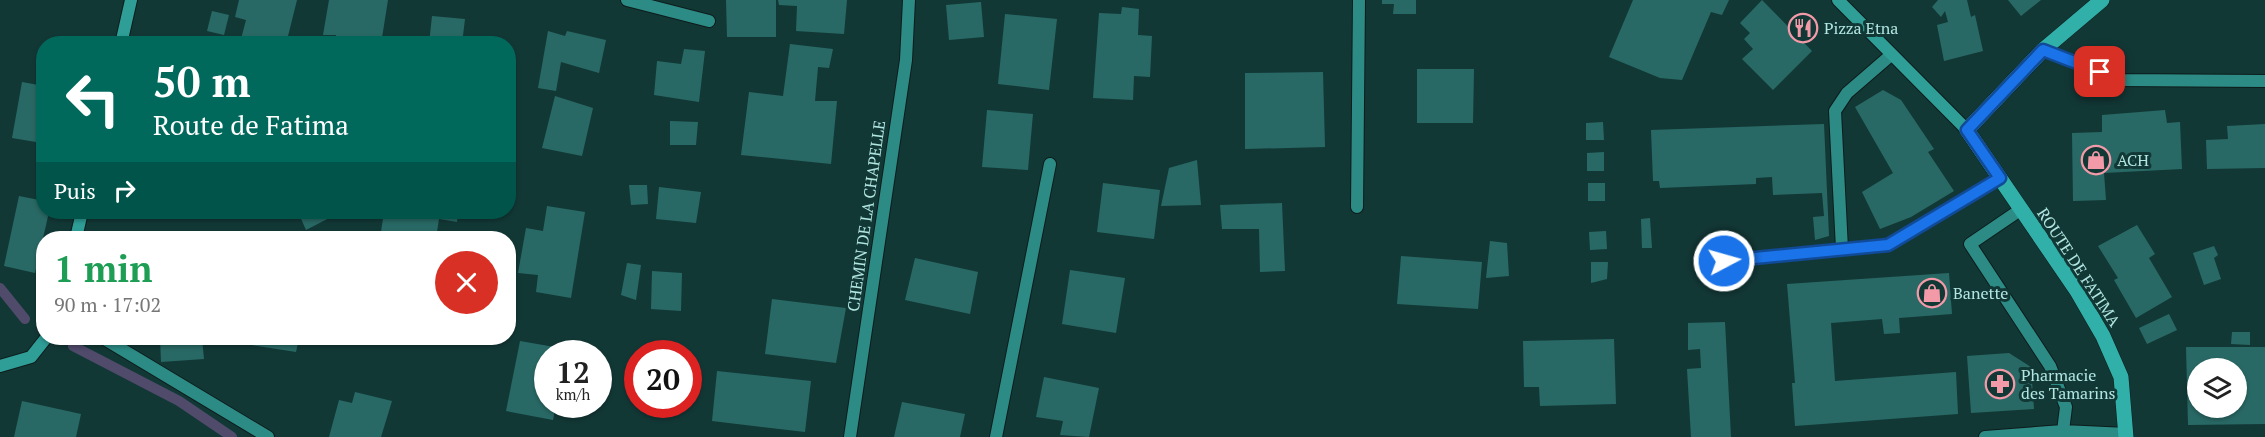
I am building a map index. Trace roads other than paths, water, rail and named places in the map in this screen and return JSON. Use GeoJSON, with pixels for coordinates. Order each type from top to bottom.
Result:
{"type":"FeatureCollection","features":[{"type":"Feature","properties":{"kind":"main road"},"geometry":{"type":"LineString","coordinates":[[123,36],[131,0]]}},
{"type":"Feature","properties":{"kind":"main road"},"geometry":{"type":"LineString","coordinates":[[1838,0],[1967,130],[2043,50],[2102,0]]}},
{"type":"Feature","properties":{"kind":"main road","name":"ROUTE DE FATIMA"},"geometry":{"type":"LineString","coordinates":[[1967,130],[2077,291],[2103,336],[2121,377],[2127,435]]}},
{"type":"Feature","properties":{"kind":"main road"},"geometry":{"type":"LineString","coordinates":[[0,366],[31,357],[40,345]]}},
{"type":"Feature","properties":{"kind":"street"},"geometry":{"type":"LineString","coordinates":[[627,0],[709,21]]}},
{"type":"Feature","properties":{"kind":"street","name":"CHEMIN DE LA CHAPELLE"},"geometry":{"type":"LineString","coordinates":[[850,437],[906,60],[909,0]]}},
{"type":"Feature","properties":{"kind":"street"},"geometry":{"type":"LineString","coordinates":[[1357,207],[1359,0]]}},
{"type":"Feature","properties":{"kind":"street"},"geometry":{"type":"LineString","coordinates":[[2043,50],[2119,80],[2265,81]]}},
{"type":"Feature","properties":{"kind":"street"},"geometry":{"type":"LineString","coordinates":[[1842,249],[1835,111],[1847,93],[1892,55]]}},
{"type":"Feature","properties":{"kind":"street"},"geometry":{"type":"LineString","coordinates":[[996,437],[1050,164]]}},
{"type":"Feature","properties":{"kind":"street"},"geometry":{"type":"LineString","coordinates":[[1724,261],[1888,245],[2000,178]]}},
{"type":"Feature","properties":{"kind":"street"},"geometry":{"type":"LineString","coordinates":[[2020,210],[1970,244],[2050,366],[2066,408],[2063,431]]}},
{"type":"Feature","properties":{"kind":"street"},"geometry":{"type":"LineString","coordinates":[[115,345],[268,437]]}},
{"type":"Feature","properties":{"kind":"street"},"geometry":{"type":"LineString","coordinates":[[1985,437],[2063,431],[2127,435]]}},
{"type":"Feature","properties":{"kind":"waterway"},"geometry":{"type":"LineString","coordinates":[[0,288],[25,319]]}},
{"type":"Feature","properties":{"kind":"waterway"},"geometry":{"type":"LineString","coordinates":[[73,346],[179,401],[232,437]]}},
{"type":"Feature","properties":{"kind":"place","name":"Pizza Etna"},"geometry":{"type":"Point","coordinates":[1803,28]}},
{"type":"Feature","properties":{"kind":"place","name":"ACH"},"geometry":{"type":"Point","coordinates":[2096,160]}},
{"type":"Feature","properties":{"kind":"place","name":"Banette"},"geometry":{"type":"Point","coordinates":[1932,293]}},
{"type":"Feature","properties":{"kind":"place","name":"Pharmacie des Tamarins"},"geometry":{"type":"Point","coordinates":[2000,384]}}]}
